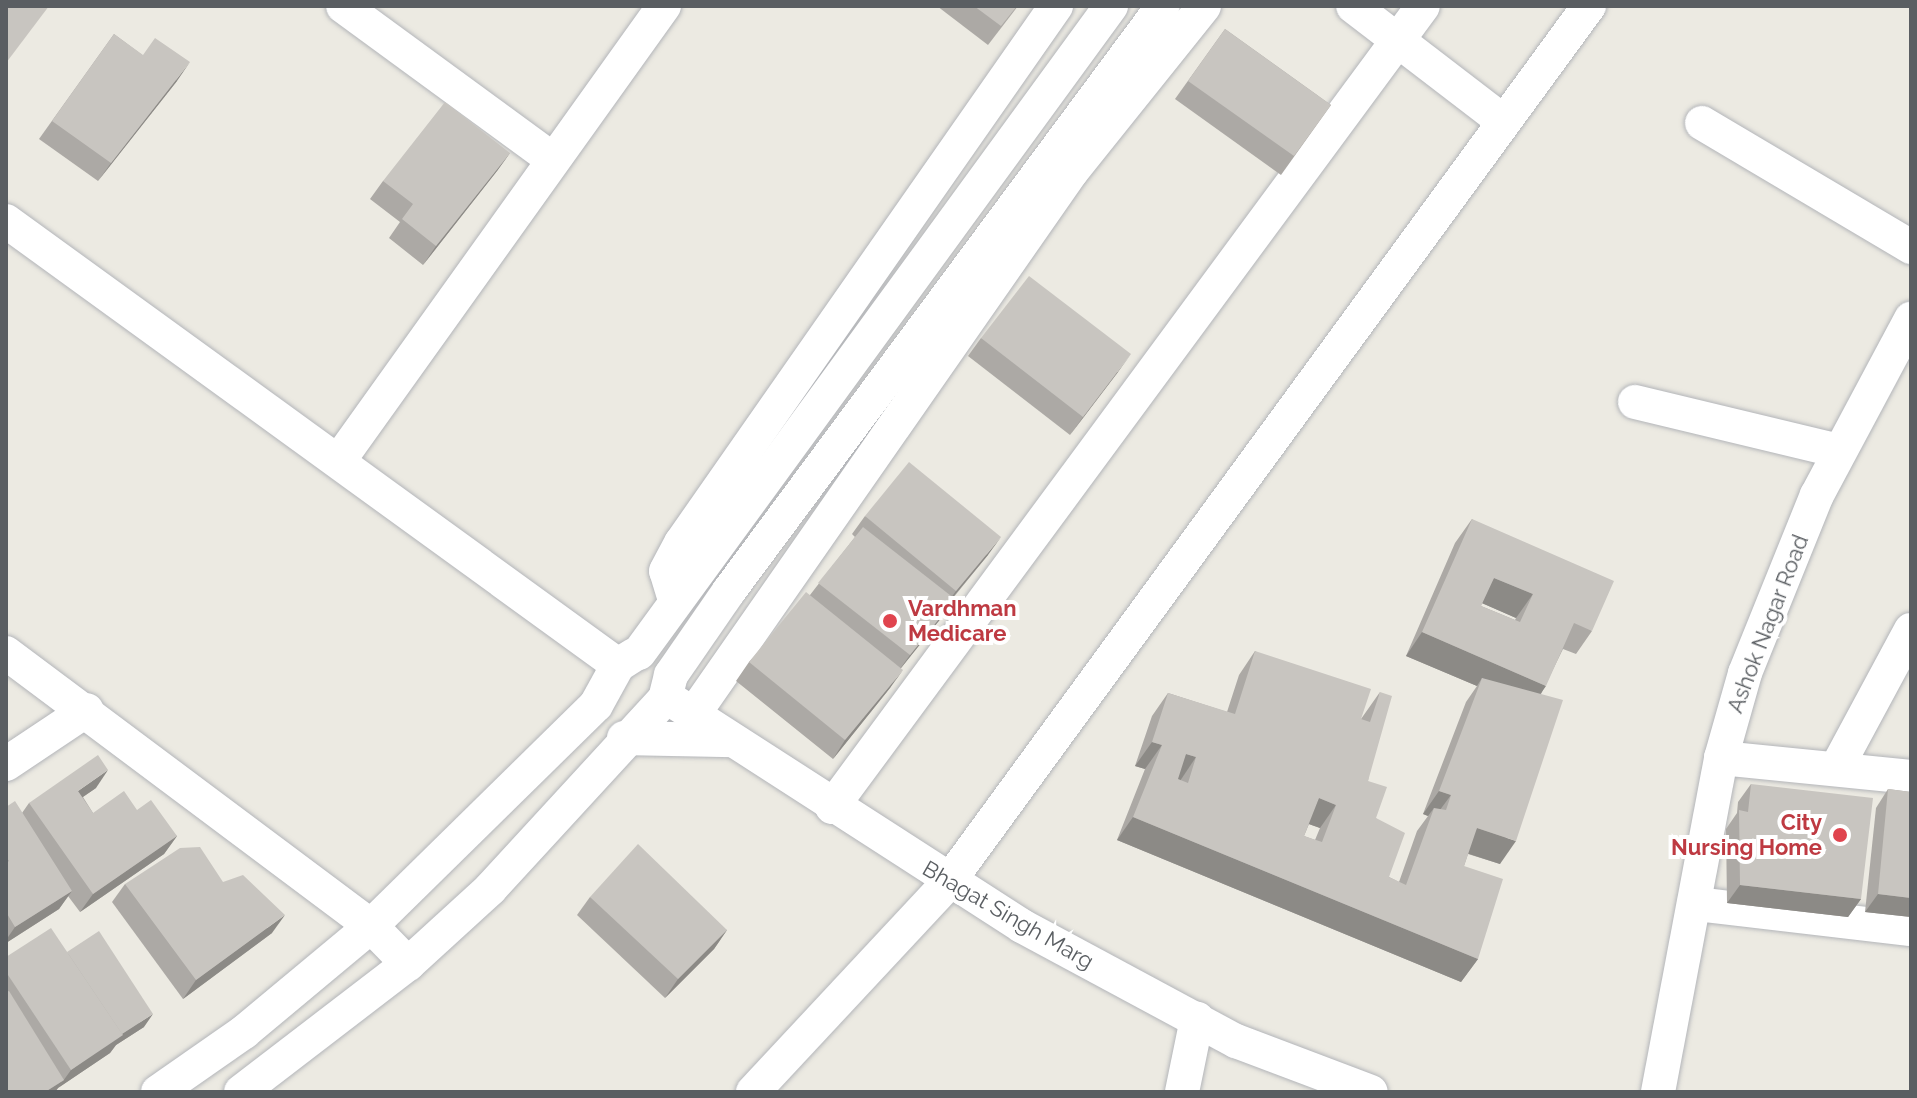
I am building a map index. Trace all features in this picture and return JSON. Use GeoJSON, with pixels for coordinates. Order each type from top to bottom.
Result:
{"type":"FeatureCollection","features":[{"type":"Feature","properties":{"kind":"street"},"geometry":{"type":"LineString","coordinates":[[343,6],[552,159]]}},
{"type":"Feature","properties":{"kind":"street"},"geometry":{"type":"LineString","coordinates":[[340,459],[664,6]]}},
{"type":"Feature","properties":{"kind":"street"},"geometry":{"type":"LineString","coordinates":[[675,600],[666,571],[681,543],[1056,6]]}},
{"type":"Feature","properties":{"kind":"street"},"geometry":{"type":"LineString","coordinates":[[158,1092],[244,1032],[371,926],[596,705],[1111,6]]}},
{"type":"Feature","properties":{"kind":"street"},"geometry":{"type":"LineString","coordinates":[[677,695],[729,591],[1163,6]]}},
{"type":"Feature","properties":{"kind":"street"},"geometry":{"type":"LineString","coordinates":[[241,1092],[408,964],[490,889],[624,738],[677,695],[1072,171],[1204,6]]}},
{"type":"Feature","properties":{"kind":"street"},"geometry":{"type":"LineString","coordinates":[[1353,6],[1504,122]]}},
{"type":"Feature","properties":{"kind":"street"},"geometry":{"type":"LineString","coordinates":[[832,807],[1423,6]]}},
{"type":"Feature","properties":{"kind":"street"},"geometry":{"type":"LineString","coordinates":[[753,1092],[947,884],[1589,6]]}},
{"type":"Feature","properties":{"kind":"street"},"geometry":{"type":"LineString","coordinates":[[1702,123],[1911,247]]}},
{"type":"Feature","properties":{"kind":"street","name":"Bhagat Singh Marg"},"geometry":{"type":"LineString","coordinates":[[6,221],[628,659],[731,740],[947,884],[1197,1019],[1284,1062],[1371,1092]]}},
{"type":"Feature","properties":{"kind":"street","name":"Ashok Nagar Road"},"geometry":{"type":"LineString","coordinates":[[1658,1092],[1697,904],[1721,758],[1745,673],[1839,451],[1911,319]]}},
{"type":"Feature","properties":{"kind":"street"},"geometry":{"type":"LineString","coordinates":[[1635,402],[1839,451]]}},
{"type":"Feature","properties":{"kind":"street"},"geometry":{"type":"LineString","coordinates":[[1836,769],[1911,630]]}},
{"type":"Feature","properties":{"kind":"street"},"geometry":{"type":"LineString","coordinates":[[6,653],[87,710],[371,926],[408,964]]}},
{"type":"Feature","properties":{"kind":"street"},"geometry":{"type":"LineString","coordinates":[[6,764],[87,710]]}},
{"type":"Feature","properties":{"kind":"street"},"geometry":{"type":"LineString","coordinates":[[624,738],[731,740]]}},
{"type":"Feature","properties":{"kind":"street"},"geometry":{"type":"LineString","coordinates":[[1721,758],[1911,777]]}},
{"type":"Feature","properties":{"kind":"street"},"geometry":{"type":"LineString","coordinates":[[1697,904],[1911,929]]}},
{"type":"Feature","properties":{"kind":"street"},"geometry":{"type":"LineString","coordinates":[[1182,1092],[1197,1019]]}},
{"type":"Feature","properties":{"kind":"building"},"geometry":{"type":"Polygon","coordinates":[[[6,6],[49,6],[6,63],[6,6]]]}},
{"type":"Feature","properties":{"kind":"building"},"geometry":{"type":"Polygon","coordinates":[[[974,6],[1017,6],[1001,26],[974,6]]]}},
{"type":"Feature","properties":{"kind":"building"},"geometry":{"type":"Polygon","coordinates":[[[1225,29],[1331,105],[1294,156],[1188,81],[1225,29]]]}},
{"type":"Feature","properties":{"kind":"building"},"geometry":{"type":"Polygon","coordinates":[[[114,34],[143,55],[155,38],[190,62],[111,163],[52,121],[114,34]]]}},
{"type":"Feature","properties":{"kind":"building"},"geometry":{"type":"Polygon","coordinates":[[[445,102],[510,153],[436,246],[402,219],[413,204],[383,181],[445,102]]]}},
{"type":"Feature","properties":{"kind":"building"},"geometry":{"type":"Polygon","coordinates":[[[1029,276],[1131,354],[1083,417],[981,338],[1029,276]]]}},
{"type":"Feature","properties":{"kind":"building"},"geometry":{"type":"Polygon","coordinates":[[[909,462],[1001,537],[956,591],[865,516],[909,462]]]}},
{"type":"Feature","properties":{"kind":"building"},"geometry":{"type":"Polygon","coordinates":[[[1472,519],[1614,581],[1592,631],[1574,623],[1546,686],[1422,632],[1472,519]],[[1494,578],[1481,606],[1520,622],[1533,594],[1494,578]]]}},
{"type":"Feature","properties":{"kind":"building"},"geometry":{"type":"Polygon","coordinates":[[[863,527],[955,599],[910,655],[818,583],[863,527]]]}},
{"type":"Feature","properties":{"kind":"building"},"geometry":{"type":"Polygon","coordinates":[[[806,592],[903,670],[845,740],[749,662],[806,592]]]}},
{"type":"Feature","properties":{"kind":"building"},"geometry":{"type":"Polygon","coordinates":[[[1255,651],[1371,689],[1361,719],[1370,722],[1380,692],[1392,696],[1368,781],[1387,787],[1376,818],[1405,833],[1389,877],[1406,885],[1434,808],[1446,810],[1451,795],[1439,791],[1482,678],[1563,700],[1516,841],[1477,828],[1464,866],[1503,879],[1478,959],[1133,817],[1162,745],[1152,742],[1168,693],[1235,714],[1255,651]],[[1186,754],[1178,779],[1188,783],[1196,757],[1186,754]],[[1319,798],[1304,836],[1322,842],[1336,805],[1319,798]]]}},
{"type":"Feature","properties":{"kind":"building"},"geometry":{"type":"Polygon","coordinates":[[[98,755],[108,770],[78,791],[93,813],[124,791],[137,810],[151,800],[177,836],[93,894],[29,803],[98,755]]]}},
{"type":"Feature","properties":{"kind":"building"},"geometry":{"type":"Polygon","coordinates":[[[1751,784],[1873,798],[1861,899],[1740,885],[1739,810],[1748,812],[1751,784]]]}},
{"type":"Feature","properties":{"kind":"building"},"geometry":{"type":"Polygon","coordinates":[[[1888,789],[1911,792],[1911,898],[1878,894],[1888,789]]]}},
{"type":"Feature","properties":{"kind":"building"},"geometry":{"type":"Polygon","coordinates":[[[15,801],[72,891],[15,927],[6,912],[6,863],[9,861],[6,857],[6,807],[15,801]]]}},
{"type":"Feature","properties":{"kind":"building"},"geometry":{"type":"Polygon","coordinates":[[[638,844],[727,930],[678,979],[590,897],[638,844]]]}},
{"type":"Feature","properties":{"kind":"building"},"geometry":{"type":"Polygon","coordinates":[[[200,847],[223,882],[243,875],[285,915],[196,980],[125,884],[180,848],[200,847]]]}},
{"type":"Feature","properties":{"kind":"building"},"geometry":{"type":"Polygon","coordinates":[[[51,928],[123,1035],[71,1070],[6,972],[6,957],[51,928]]]}},
{"type":"Feature","properties":{"kind":"building"},"geometry":{"type":"Polygon","coordinates":[[[99,931],[153,1014],[122,1034],[67,952],[99,931]]]}},
{"type":"Feature","properties":{"kind":"building"},"geometry":{"type":"Polygon","coordinates":[[[9,991],[64,1080],[45,1092],[6,1092],[6,992],[9,991]]]}},
{"type":"Feature","properties":{"kind":"place","name":"Vardhman Medicare"},"geometry":{"type":"Point","coordinates":[890,621]}},
{"type":"Feature","properties":{"kind":"place","name":"City Nursing Home"},"geometry":{"type":"Point","coordinates":[1840,835]}}]}
